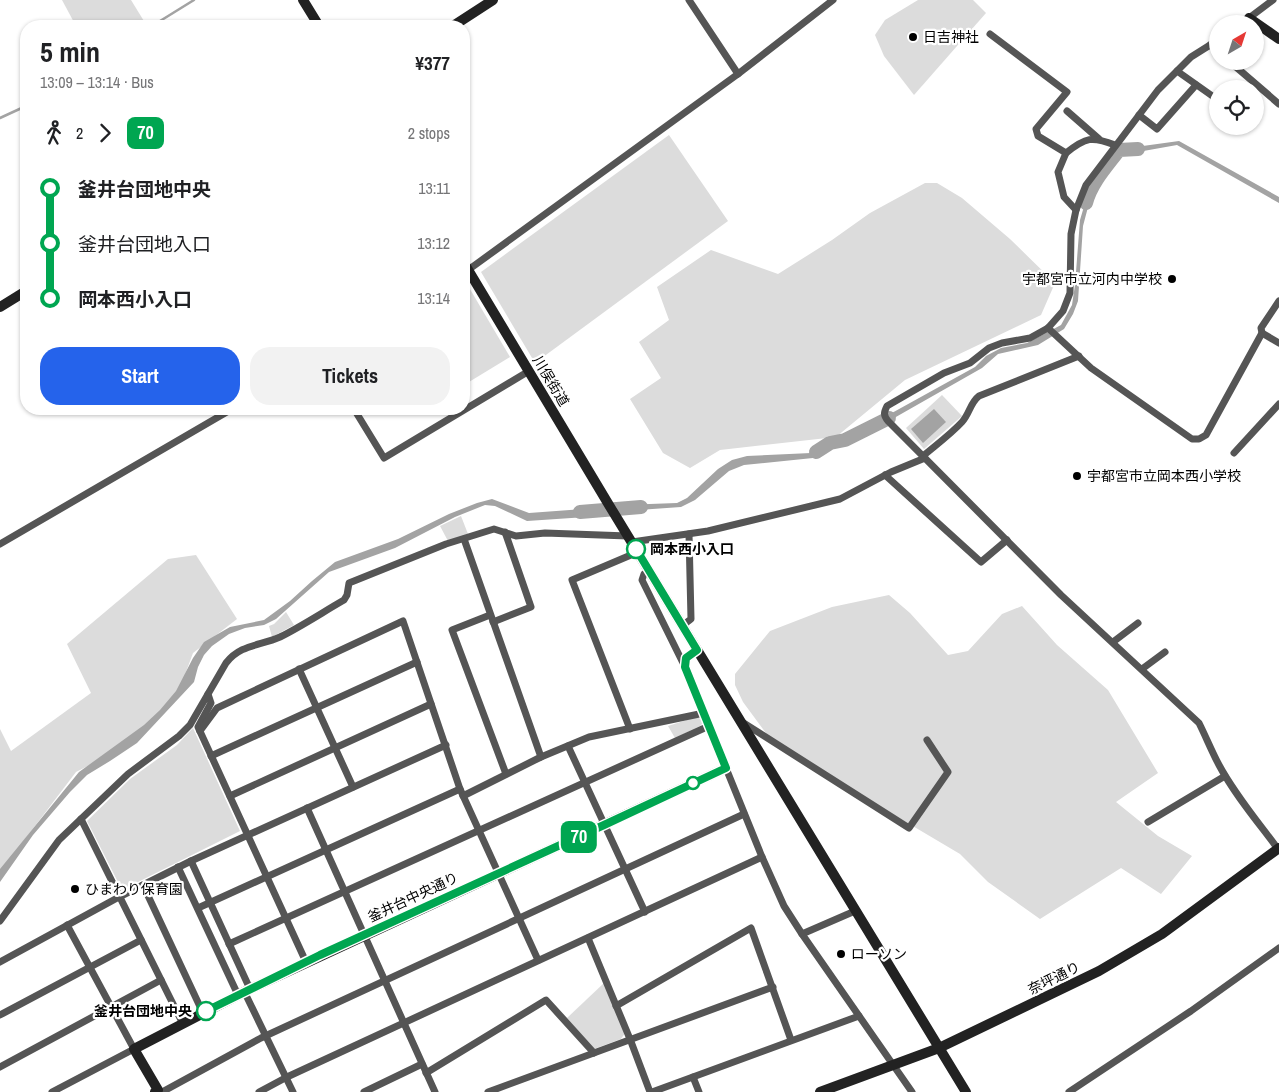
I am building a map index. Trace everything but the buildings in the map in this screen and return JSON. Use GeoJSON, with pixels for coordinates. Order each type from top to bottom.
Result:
{"type":"FeatureCollection","features":[{"type":"Feature","properties":{"kind":"street"},"geometry":{"type":"LineString","coordinates":[[303,0],[315,20]]}},
{"type":"Feature","properties":{"kind":"street"},"geometry":{"type":"LineString","coordinates":[[462,20],[494,0]]}},
{"type":"Feature","properties":{"kind":"street"},"geometry":{"type":"LineString","coordinates":[[689,0],[738,74]]}},
{"type":"Feature","properties":{"kind":"street"},"geometry":{"type":"LineString","coordinates":[[470,265],[738,74],[833,0]]}},
{"type":"Feature","properties":{"kind":"street"},"geometry":{"type":"LineString","coordinates":[[1253,15],[1273,0]]}},
{"type":"Feature","properties":{"kind":"street"},"geometry":{"type":"LineString","coordinates":[[1264,31],[1279,39]]}},
{"type":"Feature","properties":{"kind":"street"},"geometry":{"type":"LineString","coordinates":[[990,34],[1067,92],[1036,129],[1038,136],[1066,153]]}},
{"type":"Feature","properties":{"kind":"street"},"geometry":{"type":"LineString","coordinates":[[1209,46],[1191,57],[1158,90],[1086,185],[1076,210],[1071,234],[1070,293],[1052,331],[989,348],[970,363],[944,373],[887,406],[884,413],[886,419],[1061,595],[1199,723],[1225,776],[1278,849]]}},
{"type":"Feature","properties":{"kind":"street"},"geometry":{"type":"LineString","coordinates":[[1238,70],[1248,80]]}},
{"type":"Feature","properties":{"kind":"street"},"geometry":{"type":"LineString","coordinates":[[1177,71],[1209,94]]}},
{"type":"Feature","properties":{"kind":"street"},"geometry":{"type":"LineString","coordinates":[[1139,114],[1156,129],[1196,85]]}},
{"type":"Feature","properties":{"kind":"street"},"geometry":{"type":"LineString","coordinates":[[1264,93],[1279,104]]}},
{"type":"Feature","properties":{"kind":"street"},"geometry":{"type":"LineString","coordinates":[[1067,111],[1099,139]]}},
{"type":"Feature","properties":{"kind":"street"},"geometry":{"type":"LineString","coordinates":[[1076,210],[1064,197],[1058,172],[1066,153],[1089,139],[1099,139],[1115,145]]}},
{"type":"Feature","properties":{"kind":"street","name":"川俣街道"},"geometry":{"type":"LineString","coordinates":[[470,277],[529,371],[966,1092]]}},
{"type":"Feature","properties":{"kind":"street"},"geometry":{"type":"LineString","coordinates":[[0,307],[20,294]]}},
{"type":"Feature","properties":{"kind":"street"},"geometry":{"type":"LineString","coordinates":[[1052,331],[1091,368],[1192,439],[1199,439],[1206,435],[1262,333],[1262,328],[1279,301]]}},
{"type":"Feature","properties":{"kind":"street"},"geometry":{"type":"LineString","coordinates":[[1262,333],[1279,343]]}},
{"type":"Feature","properties":{"kind":"street"},"geometry":{"type":"LineString","coordinates":[[0,921],[58,840],[128,774],[179,736],[190,725],[232,654],[279,637],[344,600],[349,583],[446,544],[494,529],[516,536],[545,533],[630,539],[689,534],[840,499],[924,457],[962,422],[969,412],[971,404],[979,396],[1079,356]]}},
{"type":"Feature","properties":{"kind":"street"},"geometry":{"type":"LineString","coordinates":[[470,406],[529,371]]}},
{"type":"Feature","properties":{"kind":"street"},"geometry":{"type":"LineString","coordinates":[[1234,453],[1279,404]]}},
{"type":"Feature","properties":{"kind":"street"},"geometry":{"type":"LineString","coordinates":[[0,544],[222,415]]}},
{"type":"Feature","properties":{"kind":"street"},"geometry":{"type":"LineString","coordinates":[[358,415],[384,458],[456,415]]}},
{"type":"Feature","properties":{"kind":"street"},"geometry":{"type":"LineString","coordinates":[[886,475],[981,562],[1007,540]]}},
{"type":"Feature","properties":{"kind":"street"},"geometry":{"type":"LineString","coordinates":[[505,532],[531,607],[452,630],[506,774]]}},
{"type":"Feature","properties":{"kind":"street"},"geometry":{"type":"LineString","coordinates":[[682,626],[691,619],[689,534]]}},
{"type":"Feature","properties":{"kind":"street"},"geometry":{"type":"LineString","coordinates":[[464,539],[541,757]]}},
{"type":"Feature","properties":{"kind":"street"},"geometry":{"type":"LineString","coordinates":[[630,729],[572,580],[638,552]]}},
{"type":"Feature","properties":{"kind":"street"},"geometry":{"type":"LineString","coordinates":[[649,570],[644,574],[642,580],[685,667],[744,814],[784,906],[912,1092]]}},
{"type":"Feature","properties":{"kind":"street"},"geometry":{"type":"LineString","coordinates":[[200,731],[217,708],[403,621],[462,792],[538,960]]}},
{"type":"Feature","properties":{"kind":"street"},"geometry":{"type":"LineString","coordinates":[[1113,642],[1138,623]]}},
{"type":"Feature","properties":{"kind":"street"},"geometry":{"type":"LineString","coordinates":[[685,667],[686,658],[697,650]]}},
{"type":"Feature","properties":{"kind":"street"},"geometry":{"type":"LineString","coordinates":[[1142,669],[1165,652]]}},
{"type":"Feature","properties":{"kind":"street"},"geometry":{"type":"LineString","coordinates":[[211,756],[417,662]]}},
{"type":"Feature","properties":{"kind":"street"},"geometry":{"type":"LineString","coordinates":[[299,670],[353,787]]}},
{"type":"Feature","properties":{"kind":"street"},"geometry":{"type":"LineString","coordinates":[[208,694],[211,703],[198,727],[306,962]]}},
{"type":"Feature","properties":{"kind":"street"},"geometry":{"type":"LineString","coordinates":[[230,796],[431,704]]}},
{"type":"Feature","properties":{"kind":"street"},"geometry":{"type":"LineString","coordinates":[[198,908],[211,904],[326,851],[568,746],[603,733],[704,713]]}},
{"type":"Feature","properties":{"kind":"street"},"geometry":{"type":"LineString","coordinates":[[740,721],[909,828],[948,772],[927,740]]}},
{"type":"Feature","properties":{"kind":"street"},"geometry":{"type":"LineString","coordinates":[[229,944],[709,726]]}},
{"type":"Feature","properties":{"kind":"street"},"geometry":{"type":"LineString","coordinates":[[0,962],[178,867],[446,745]]}},
{"type":"Feature","properties":{"kind":"street"},"geometry":{"type":"LineString","coordinates":[[568,746],[645,912]]}},
{"type":"Feature","properties":{"kind":"street","name":"釜井台中央通り"},"geometry":{"type":"LineString","coordinates":[[134,1049],[306,962],[726,768]]}},
{"type":"Feature","properties":{"kind":"street"},"geometry":{"type":"LineString","coordinates":[[1148,822],[1225,776]]}},
{"type":"Feature","properties":{"kind":"street"},"geometry":{"type":"LineString","coordinates":[[306,808],[435,1092]]}},
{"type":"Feature","properties":{"kind":"street"},"geometry":{"type":"LineString","coordinates":[[67,925],[158,1092],[266,1035],[744,814]]}},
{"type":"Feature","properties":{"kind":"street"},"geometry":{"type":"LineString","coordinates":[[81,819],[183,1024]]}},
{"type":"Feature","properties":{"kind":"street","name":"奈坪通り"},"geometry":{"type":"LineString","coordinates":[[820,1092],[836,1089],[893,1064],[939,1048],[1099,971],[1175,925],[1278,849]]}},
{"type":"Feature","properties":{"kind":"street"},"geometry":{"type":"LineString","coordinates":[[259,1092],[287,1077],[762,857]]}},
{"type":"Feature","properties":{"kind":"street"},"geometry":{"type":"LineString","coordinates":[[191,861],[229,944],[244,992]]}},
{"type":"Feature","properties":{"kind":"street"},"geometry":{"type":"LineString","coordinates":[[178,867],[266,1035],[293,1092]]}},
{"type":"Feature","properties":{"kind":"street"},"geometry":{"type":"LineString","coordinates":[[143,885],[203,1013]]}},
{"type":"Feature","properties":{"kind":"street"},"geometry":{"type":"LineString","coordinates":[[802,934],[855,911]]}},
{"type":"Feature","properties":{"kind":"street"},"geometry":{"type":"LineString","coordinates":[[616,1006],[751,928],[791,1040]]}},
{"type":"Feature","properties":{"kind":"street"},"geometry":{"type":"LineString","coordinates":[[588,938],[651,1092],[858,1016]]}},
{"type":"Feature","properties":{"kind":"street"},"geometry":{"type":"LineString","coordinates":[[0,1015],[141,940]]}},
{"type":"Feature","properties":{"kind":"street"},"geometry":{"type":"LineString","coordinates":[[1070,1092],[1191,1011],[1279,948]]}},
{"type":"Feature","properties":{"kind":"street"},"geometry":{"type":"LineString","coordinates":[[0,1067],[161,980]]}},
{"type":"Feature","properties":{"kind":"street"},"geometry":{"type":"LineString","coordinates":[[488,1092],[773,987]]}},
{"type":"Feature","properties":{"kind":"street"},"geometry":{"type":"LineString","coordinates":[[426,1073],[546,1000],[594,1053]]}},
{"type":"Feature","properties":{"kind":"street"},"geometry":{"type":"LineString","coordinates":[[52,1092],[134,1049]]}},
{"type":"Feature","properties":{"kind":"street"},"geometry":{"type":"LineString","coordinates":[[364,1092],[422,1064]]}},
{"type":"Feature","properties":{"kind":"street"},"geometry":{"type":"LineString","coordinates":[[693,1077],[699,1092]]}},
{"type":"Feature","properties":{"kind":"shaded area"},"geometry":{"type":"Polygon","coordinates":[[[62,0],[131,0],[143,20],[73,20],[62,0]]]}},
{"type":"Feature","properties":{"kind":"shaded area"},"geometry":{"type":"Polygon","coordinates":[[[918,0],[973,0],[986,13],[914,95],[884,56],[875,35],[885,20],[918,0]]]}},
{"type":"Feature","properties":{"kind":"shaded area"},"geometry":{"type":"Polygon","coordinates":[[[669,135],[728,221],[535,363],[481,272],[669,135]]]}},
{"type":"Feature","properties":{"kind":"shaded area"},"geometry":{"type":"Polygon","coordinates":[[[1179,141],[1279,197],[1279,203],[1177,145],[1121,155],[1092,192],[1083,226],[1078,301],[1064,329],[1038,345],[998,354],[982,368],[873,430],[872,424],[975,367],[986,356],[1001,348],[1027,343],[1061,325],[1072,305],[1080,220],[1088,193],[1121,149],[1179,141]]]}},
{"type":"Feature","properties":{"kind":"shaded area"},"geometry":{"type":"Polygon","coordinates":[[[925,183],[937,183],[962,198],[1010,239],[1055,283],[1041,315],[905,380],[836,437],[720,450],[690,468],[663,453],[630,399],[661,378],[639,342],[669,320],[657,287],[711,250],[778,274],[832,240],[870,213],[925,183]]]}},
{"type":"Feature","properties":{"kind":"shaded area"},"geometry":{"type":"Polygon","coordinates":[[[470,289],[510,357],[470,381],[470,289]]]}},
{"type":"Feature","properties":{"kind":"shaded area"},"geometry":{"type":"Polygon","coordinates":[[[942,395],[962,416],[924,449],[906,428],[942,395]]]}},
{"type":"Feature","properties":{"kind":"shaded area"},"geometry":{"type":"Polygon","coordinates":[[[934,409],[946,422],[923,443],[911,429],[934,409]]]}},
{"type":"Feature","properties":{"kind":"shaded area"},"geometry":{"type":"Polygon","coordinates":[[[831,441],[834,447],[813,458],[744,465],[729,471],[695,500],[681,507],[624,511],[622,505],[677,503],[687,498],[718,469],[732,460],[747,456],[811,453],[831,441]]]}},
{"type":"Feature","properties":{"kind":"shaded area"},"geometry":{"type":"Polygon","coordinates":[[[492,499],[529,513],[597,508],[601,516],[527,521],[495,506],[485,505],[455,517],[395,548],[329,572],[276,619],[264,625],[245,628],[229,634],[212,646],[204,655],[198,667],[194,682],[137,743],[87,775],[70,792],[33,835],[0,882],[0,869],[79,772],[144,725],[160,710],[176,691],[193,658],[204,642],[230,627],[264,620],[290,601],[335,562],[398,539],[449,514],[492,499]]]}},
{"type":"Feature","properties":{"kind":"shaded area"},"geometry":{"type":"Polygon","coordinates":[[[461,516],[468,534],[448,541],[440,526],[461,516]]]}},
{"type":"Feature","properties":{"kind":"shaded area"},"geometry":{"type":"Polygon","coordinates":[[[196,555],[237,619],[193,653],[176,699],[119,750],[76,772],[0,872],[0,729],[11,751],[91,693],[67,644],[168,559],[196,555]]]}},
{"type":"Feature","properties":{"kind":"shaded area"},"geometry":{"type":"Polygon","coordinates":[[[889,595],[910,613],[948,655],[968,651],[1002,614],[1022,606],[1057,645],[1108,690],[1158,773],[1116,802],[1158,836],[1192,856],[1161,894],[1121,868],[1040,919],[988,882],[960,854],[852,790],[768,736],[743,702],[735,685],[735,674],[770,631],[832,607],[889,595]]]}},
{"type":"Feature","properties":{"kind":"shaded area"},"geometry":{"type":"Polygon","coordinates":[[[286,612],[294,625],[272,637],[269,626],[274,624],[286,612]]]}},
{"type":"Feature","properties":{"kind":"shaded area"},"geometry":{"type":"Polygon","coordinates":[[[696,717],[701,719],[703,723],[675,738],[668,726],[696,717]]]}},
{"type":"Feature","properties":{"kind":"shaded area"},"geometry":{"type":"Polygon","coordinates":[[[193,728],[240,831],[122,890],[87,821],[130,779],[177,745],[193,728]]]}},
{"type":"Feature","properties":{"kind":"shaded area"},"geometry":{"type":"Polygon","coordinates":[[[604,983],[625,1033],[621,1039],[594,1049],[567,1018],[604,983]]]}},
{"type":"Feature","properties":{"kind":"waterway"},"geometry":{"type":"LineString","coordinates":[[162,20],[194,0]]}},
{"type":"Feature","properties":{"kind":"waterway"},"geometry":{"type":"LineString","coordinates":[[0,118],[20,109]]}},
{"type":"Feature","properties":{"kind":"waterway"},"geometry":{"type":"LineString","coordinates":[[1086,203],[1095,182],[1119,150],[1138,149]]}},
{"type":"Feature","properties":{"kind":"waterway"},"geometry":{"type":"LineString","coordinates":[[816,452],[830,443],[845,440],[889,418]]}},
{"type":"Feature","properties":{"kind":"waterway"},"geometry":{"type":"LineString","coordinates":[[580,512],[641,507]]}},
{"type":"Feature","properties":{"kind":"bus line","name":"70"},"geometry":{"type":"LineString","coordinates":[[206,1011],[320,955],[726,768],[685,667],[686,658],[697,650],[636,549]]}},
{"type":"Feature","properties":{"kind":"place","name":"日吉神社"},"geometry":{"type":"Point","coordinates":[913,37]}},
{"type":"Feature","properties":{"kind":"place","name":"宇都宮市立河内中学校"},"geometry":{"type":"Point","coordinates":[1172,279]}},
{"type":"Feature","properties":{"kind":"place","name":"宇都宮市立岡本西小学校"},"geometry":{"type":"Point","coordinates":[1077,476]}},
{"type":"Feature","properties":{"kind":"place","name":"岡本西小入口"},"geometry":{"type":"Point","coordinates":[636,549]}},
{"type":"Feature","properties":{"kind":"place","name":"ひまわり保育園"},"geometry":{"type":"Point","coordinates":[75,889]}},
{"type":"Feature","properties":{"kind":"place","name":"ローソン"},"geometry":{"type":"Point","coordinates":[841,954]}},
{"type":"Feature","properties":{"kind":"place","name":"釜井台団地中央"},"geometry":{"type":"Point","coordinates":[206,1011]}}]}
